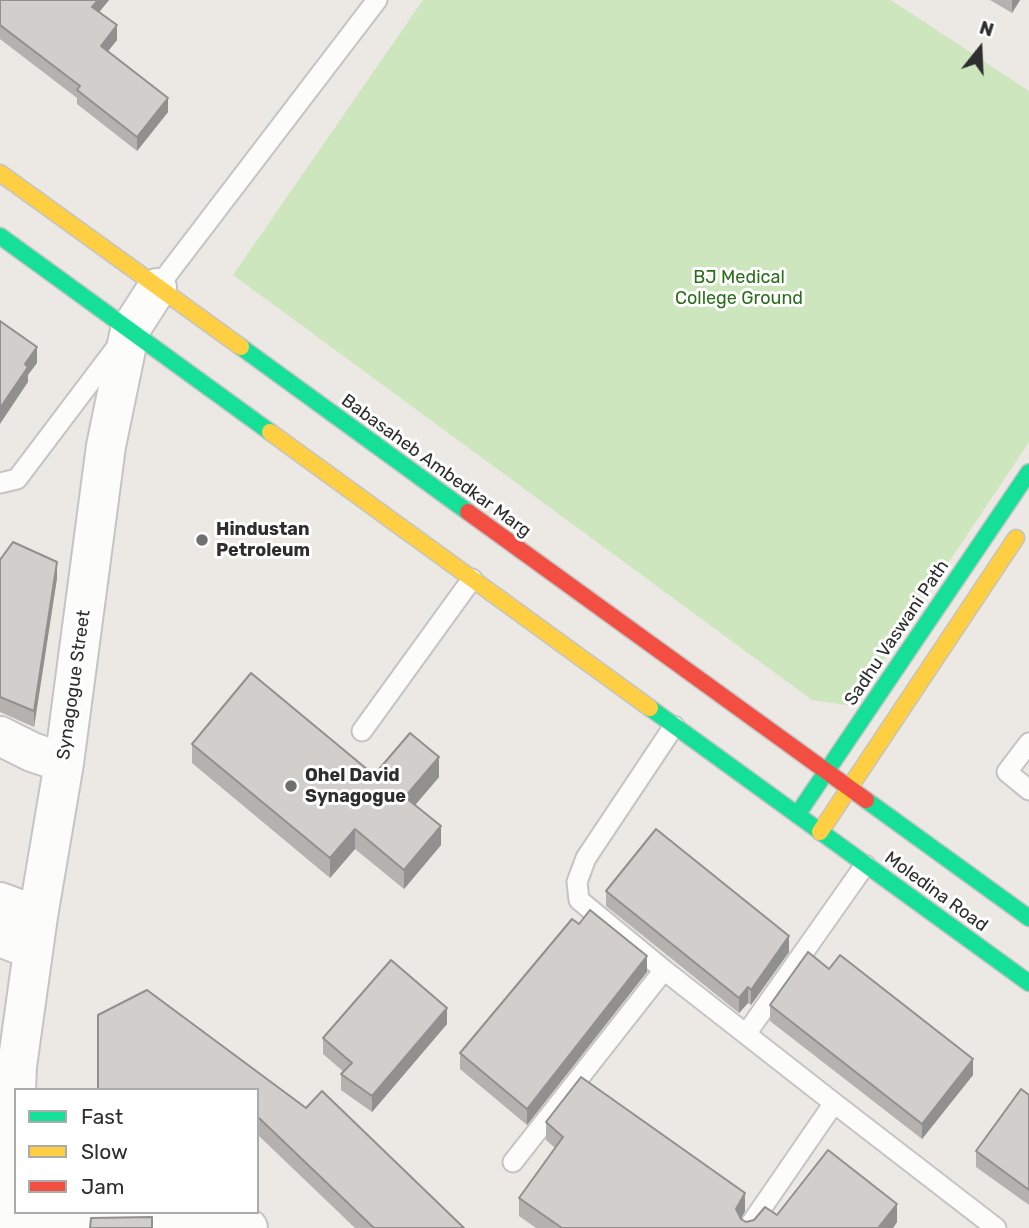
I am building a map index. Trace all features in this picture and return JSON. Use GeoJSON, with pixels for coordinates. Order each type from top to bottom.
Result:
{"type":"FeatureCollection","features":[{"type":"Feature","properties":{"kind":"main road","name":"Babasaheb Ambedkar Marg"},"geometry":{"type":"LineString","coordinates":[[0,173],[850,790]]}},
{"type":"Feature","properties":{"kind":"main road"},"geometry":{"type":"LineString","coordinates":[[0,236],[820,832],[1023,527]]}},
{"type":"Feature","properties":{"kind":"main road","name":"Sadhu Vaswani Path"},"geometry":{"type":"LineString","coordinates":[[797,815],[1029,472]]}},
{"type":"Feature","properties":{"kind":"main road","name":"Moledina Road"},"geometry":{"type":"LineString","coordinates":[[850,790],[1029,918]]}},
{"type":"Feature","properties":{"kind":"main road","name":"Moledina Road"},"geometry":{"type":"LineString","coordinates":[[820,832],[1029,983]]}},
{"type":"Feature","properties":{"kind":"street","name":"Synagogue Street"},"geometry":{"type":"LineString","coordinates":[[10,1222],[12,1077],[24,934],[64,764],[106,446],[130,330],[158,288]]}},
{"type":"Feature","properties":{"kind":"street"},"geometry":{"type":"LineString","coordinates":[[0,736],[64,764]]}},
{"type":"Feature","properties":{"kind":"street"},"geometry":{"type":"LineString","coordinates":[[0,902],[24,934]]}},
{"type":"Feature","properties":{"kind":"street"},"geometry":{"type":"LineString","coordinates":[[10,1222],[157,1214]]}},
{"type":"Feature","properties":{"kind":"street"},"geometry":{"type":"LineString","coordinates":[[203,1214],[248,1228]]}},
{"type":"Feature","properties":{"kind":"lane"},"geometry":{"type":"LineString","coordinates":[[158,288],[377,0]]}},
{"type":"Feature","properties":{"kind":"lane"},"geometry":{"type":"LineString","coordinates":[[0,483],[17,479],[130,330]]}},
{"type":"Feature","properties":{"kind":"lane"},"geometry":{"type":"LineString","coordinates":[[990,529],[1029,558]]}},
{"type":"Feature","properties":{"kind":"lane"},"geometry":{"type":"LineString","coordinates":[[362,731],[472,579]]}},
{"type":"Feature","properties":{"kind":"lane"},"geometry":{"type":"LineString","coordinates":[[674,726],[586,858],[577,882],[579,900],[664,970],[996,1228]]}},
{"type":"Feature","properties":{"kind":"lane"},"geometry":{"type":"LineString","coordinates":[[1029,743],[1007,772],[1029,790]]}},
{"type":"Feature","properties":{"kind":"lane"},"geometry":{"type":"LineString","coordinates":[[746,1034],[865,865]]}},
{"type":"Feature","properties":{"kind":"lane"},"geometry":{"type":"LineString","coordinates":[[513,1163],[664,970]]}},
{"type":"Feature","properties":{"kind":"lane"},"geometry":{"type":"LineString","coordinates":[[747,1228],[834,1103]]}},
{"type":"Feature","properties":{"kind":"green space","name":"BJ Medical College Ground"},"geometry":{"type":"Polygon","coordinates":[[[423,0],[891,0],[1029,91],[1029,442],[853,706],[812,700],[233,275],[423,0]]]}},
{"type":"Feature","properties":{"kind":"building"},"geometry":{"type":"Polygon","coordinates":[[[0,0],[98,0],[92,7],[117,25],[101,46],[168,98],[137,137],[77,90],[80,86],[0,25],[0,0]]]}},
{"type":"Feature","properties":{"kind":"building"},"geometry":{"type":"Polygon","coordinates":[[[0,321],[37,347],[25,364],[28,367],[0,408],[0,321]]]}},
{"type":"Feature","properties":{"kind":"building"},"geometry":{"type":"Polygon","coordinates":[[[13,542],[57,562],[34,711],[0,697],[0,560],[13,542]]]}},
{"type":"Feature","properties":{"kind":"building","name":"Ohel David Synagogue"},"geometry":{"type":"Polygon","coordinates":[[[251,673],[374,775],[410,733],[439,757],[405,797],[441,826],[404,870],[355,829],[330,858],[192,744],[251,673]]]}},
{"type":"Feature","properties":{"kind":"building"},"geometry":{"type":"Polygon","coordinates":[[[656,829],[789,936],[751,990],[748,987],[739,998],[606,891],[656,829]]]}},
{"type":"Feature","properties":{"kind":"building"},"geometry":{"type":"Polygon","coordinates":[[[590,910],[647,956],[527,1109],[460,1053],[572,919],[579,924],[590,910]]]}},
{"type":"Feature","properties":{"kind":"building"},"geometry":{"type":"Polygon","coordinates":[[[808,952],[829,969],[840,955],[973,1059],[922,1124],[770,1005],[808,952]]]}},
{"type":"Feature","properties":{"kind":"building"},"geometry":{"type":"Polygon","coordinates":[[[391,960],[447,1008],[372,1096],[341,1074],[352,1063],[323,1038],[391,960]]]}},
{"type":"Feature","properties":{"kind":"building"},"geometry":{"type":"Polygon","coordinates":[[[147,990],[306,1108],[322,1091],[464,1228],[374,1228],[259,1118],[259,1088],[98,1088],[98,1015],[147,990]]]}},
{"type":"Feature","properties":{"kind":"building"},"geometry":{"type":"Polygon","coordinates":[[[581,1077],[745,1193],[736,1209],[741,1219],[746,1222],[754,1220],[765,1207],[777,1215],[828,1150],[897,1204],[878,1228],[562,1228],[519,1198],[563,1137],[546,1122],[581,1077]]]}},
{"type":"Feature","properties":{"kind":"building"},"geometry":{"type":"Polygon","coordinates":[[[1021,1089],[1029,1095],[1029,1190],[976,1151],[1021,1089]]]}},
{"type":"Feature","properties":{"kind":"building"},"geometry":{"type":"Polygon","coordinates":[[[152,1217],[152,1228],[90,1228],[91,1218],[152,1217]]]}},
{"type":"Feature","properties":{"kind":"traffic: fast"},"geometry":{"type":"LineString","coordinates":[[0,236],[270,432]]}},
{"type":"Feature","properties":{"kind":"traffic: fast"},"geometry":{"type":"LineString","coordinates":[[241,347],[468,512]]}},
{"type":"Feature","properties":{"kind":"traffic: fast"},"geometry":{"type":"LineString","coordinates":[[797,815],[1029,472]]}},
{"type":"Feature","properties":{"kind":"traffic: fast"},"geometry":{"type":"LineString","coordinates":[[650,708],[1029,983]]}},
{"type":"Feature","properties":{"kind":"traffic: fast"},"geometry":{"type":"LineString","coordinates":[[866,800],[1029,918]]}},
{"type":"Feature","properties":{"kind":"traffic: slow"},"geometry":{"type":"LineString","coordinates":[[0,173],[241,347]]}},
{"type":"Feature","properties":{"kind":"traffic: slow"},"geometry":{"type":"LineString","coordinates":[[270,432],[650,708]]}},
{"type":"Feature","properties":{"kind":"traffic: slow"},"geometry":{"type":"LineString","coordinates":[[820,832],[1016,538]]}},
{"type":"Feature","properties":{"kind":"traffic: jam"},"geometry":{"type":"LineString","coordinates":[[468,512],[866,800]]}},
{"type":"Feature","properties":{"kind":"place","name":"Hindustan Petroleum"},"geometry":{"type":"Point","coordinates":[202,540]}},
{"type":"Feature","properties":{"kind":"place","name":"Ohel David Synagogue"},"geometry":{"type":"Point","coordinates":[291,786]}}]}
